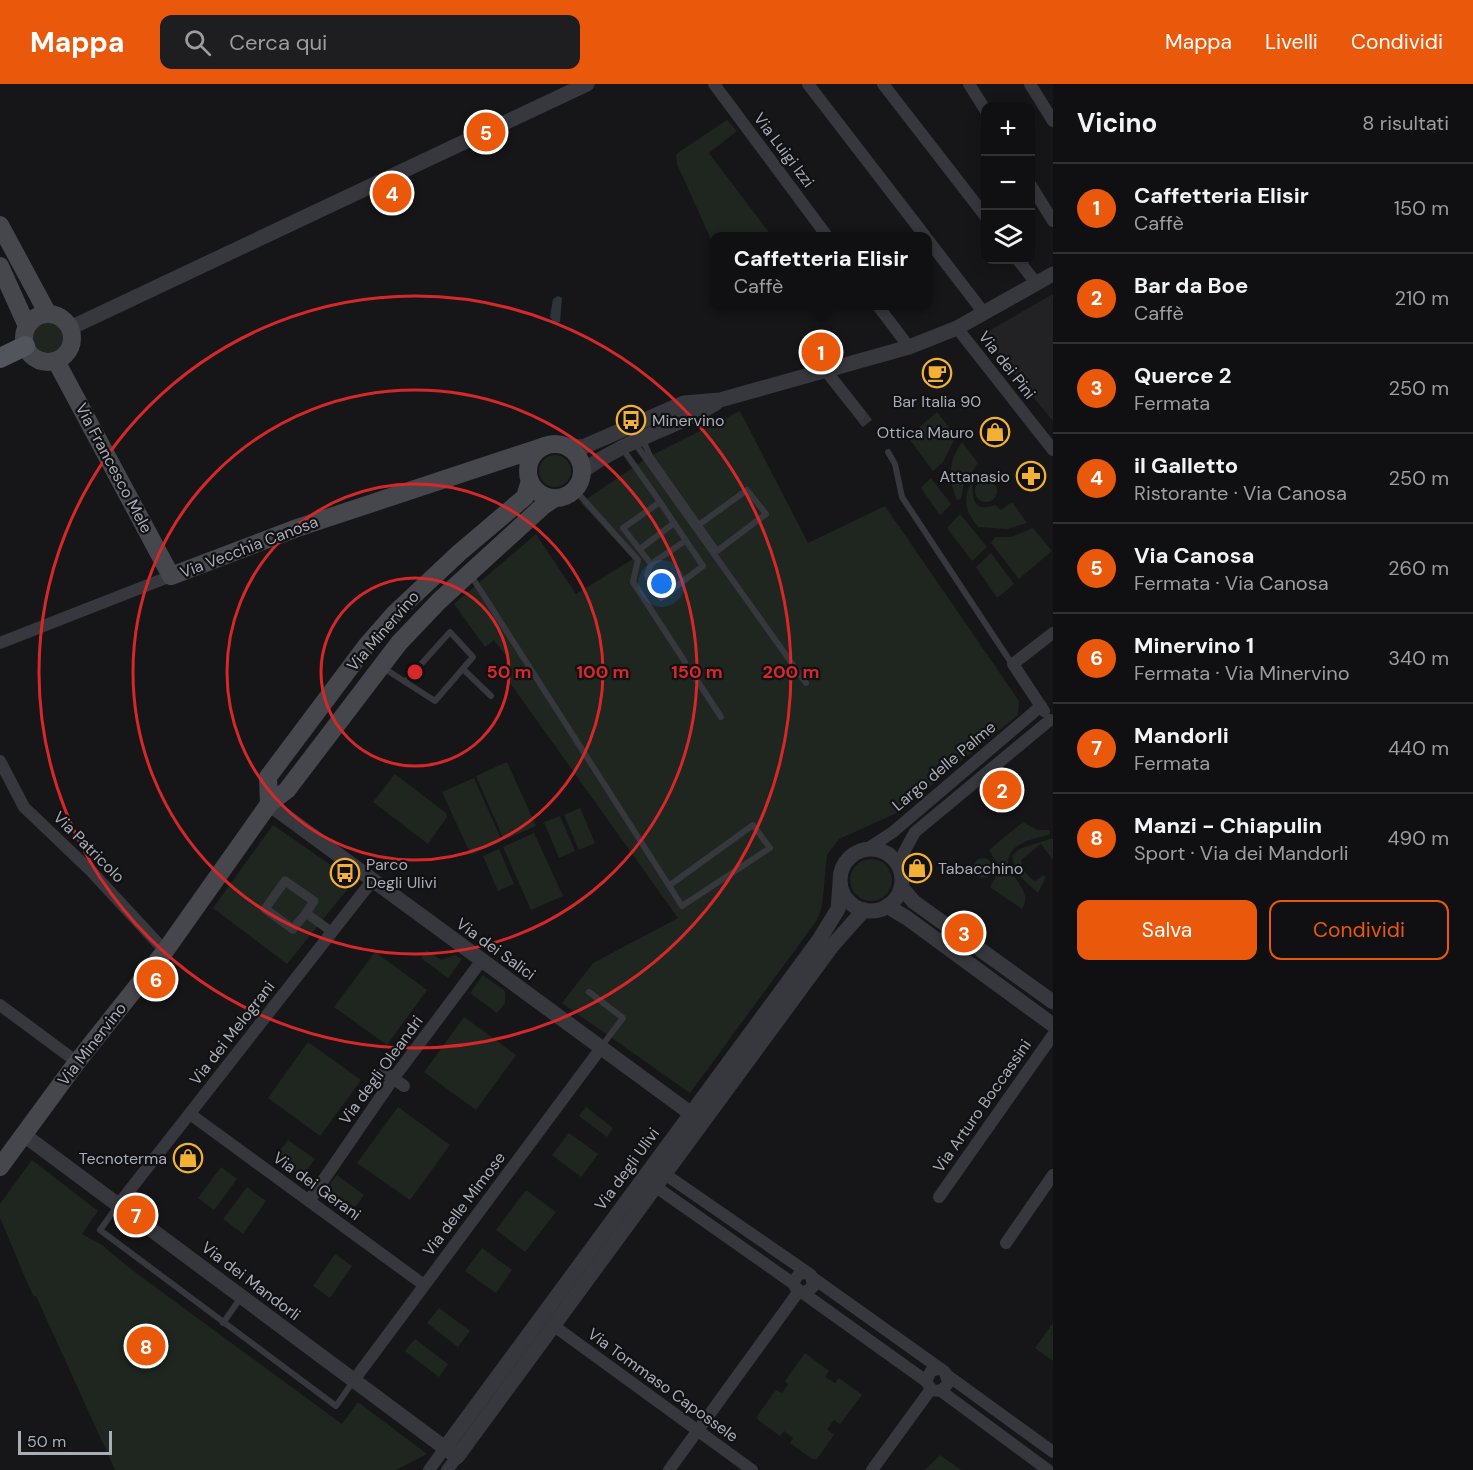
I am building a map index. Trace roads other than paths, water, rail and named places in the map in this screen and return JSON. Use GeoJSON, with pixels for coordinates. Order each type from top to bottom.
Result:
{"type":"FeatureCollection","features":[{"type":"Feature","properties":{"kind":"main road"},"geometry":{"type":"LineString","coordinates":[[0,225],[48,314]]}},
{"type":"Feature","properties":{"kind":"main road"},"geometry":{"type":"LineString","coordinates":[[0,266],[27,326],[25,346],[35,358],[42,361],[56,361],[68,351],[71,344],[70,328],[61,318],[48,314],[40,316],[27,326]]}},
{"type":"Feature","properties":{"kind":"main road"},"geometry":{"type":"LineString","coordinates":[[0,358],[25,346]]}},
{"type":"Feature","properties":{"kind":"main road","name":"Via Francesco Mele"},"geometry":{"type":"LineString","coordinates":[[56,361],[171,576]]}},
{"type":"Feature","properties":{"kind":"main road"},"geometry":{"type":"LineString","coordinates":[[501,462],[516,463],[529,476],[540,494],[555,498],[575,490],[583,471],[578,456],[566,446],[545,446],[532,456],[529,476]]}},
{"type":"Feature","properties":{"kind":"main road","name":"Via Vecchia Canosa"},"geometry":{"type":"LineString","coordinates":[[171,576],[307,524],[545,446]]}},
{"type":"Feature","properties":{"kind":"main road","name":"Via Minervino"},"geometry":{"type":"LineString","coordinates":[[269,804],[268,777],[367,645],[405,603],[525,497],[529,476]]}},
{"type":"Feature","properties":{"kind":"main road","name":"Via Minervino"},"geometry":{"type":"LineString","coordinates":[[0,1167],[77,1062],[165,951],[269,804],[287,790],[421,618],[543,506],[555,498]]}},
{"type":"Feature","properties":{"kind":"street"},"geometry":{"type":"LineString","coordinates":[[70,328],[587,84]]}},
{"type":"Feature","properties":{"kind":"street","name":"Via Luigi Izzi"},"geometry":{"type":"LineString","coordinates":[[714,84],[823,232]]}},
{"type":"Feature","properties":{"kind":"street"},"geometry":{"type":"LineString","coordinates":[[808,84],[921,232]]}},
{"type":"Feature","properties":{"kind":"street"},"geometry":{"type":"LineString","coordinates":[[883,84],[981,211]]}},
{"type":"Feature","properties":{"kind":"street"},"geometry":{"type":"LineString","coordinates":[[969,84],[981,103]]}},
{"type":"Feature","properties":{"kind":"street"},"geometry":{"type":"LineString","coordinates":[[1030,84],[1053,121]]}},
{"type":"Feature","properties":{"kind":"street"},"geometry":{"type":"LineString","coordinates":[[1035,192],[1053,221]]}},
{"type":"Feature","properties":{"kind":"street"},"geometry":{"type":"LineString","coordinates":[[932,246],[984,313]]}},
{"type":"Feature","properties":{"kind":"street"},"geometry":{"type":"LineString","coordinates":[[1021,264],[1036,284]]}},
{"type":"Feature","properties":{"kind":"street"},"geometry":{"type":"LineString","coordinates":[[566,446],[583,447],[684,404],[720,400],[909,347],[957,328],[1053,274]]}},
{"type":"Feature","properties":{"kind":"street"},"geometry":{"type":"LineString","coordinates":[[881,310],[909,347]]}},
{"type":"Feature","properties":{"kind":"street","name":"Via dei Pini"},"geometry":{"type":"LineString","coordinates":[[957,328],[1053,450]]}},
{"type":"Feature","properties":{"kind":"street"},"geometry":{"type":"LineString","coordinates":[[826,371],[860,414]]}},
{"type":"Feature","properties":{"kind":"street"},"geometry":{"type":"LineString","coordinates":[[583,471],[632,442],[690,418],[720,400]]}},
{"type":"Feature","properties":{"kind":"street","name":"Via Vecchia Canosa"},"geometry":{"type":"LineString","coordinates":[[0,643],[171,576]]}},
{"type":"Feature","properties":{"kind":"street"},"geometry":{"type":"LineString","coordinates":[[1013,664],[1053,633]]}},
{"type":"Feature","properties":{"kind":"street","name":"Largo delle Palme"},"geometry":{"type":"LineString","coordinates":[[902,881],[904,852],[915,832],[1052,719],[1013,664]]}},
{"type":"Feature","properties":{"kind":"street","name":"Largo delle Palme"},"geometry":{"type":"LineString","coordinates":[[867,849],[892,832],[1041,706]]}},
{"type":"Feature","properties":{"kind":"street","name":"Via Patricolo"},"geometry":{"type":"LineString","coordinates":[[0,761],[24,807],[92,871],[165,951]]}},
{"type":"Feature","properties":{"kind":"street","name":"Via dei Salici"},"geometry":{"type":"LineString","coordinates":[[269,804],[697,1118]]}},
{"type":"Feature","properties":{"kind":"street"},"geometry":{"type":"LineString","coordinates":[[902,881],[887,906],[872,911],[864,910],[848,901],[840,884],[843,865],[849,858],[867,849],[885,852],[899,866],[902,881],[914,902],[1053,1002]]}},
{"type":"Feature","properties":{"kind":"street"},"geometry":{"type":"LineString","coordinates":[[285,881],[314,901],[306,913],[293,930],[265,909],[285,881]]}},
{"type":"Feature","properties":{"kind":"street","name":"Via dei Melograni"},"geometry":{"type":"LineString","coordinates":[[118,1205],[372,881]]}},
{"type":"Feature","properties":{"kind":"street","name":"Via degli Ulivi"},"geometry":{"type":"LineString","coordinates":[[697,1118],[819,939],[837,909],[840,884]]}},
{"type":"Feature","properties":{"kind":"street"},"geometry":{"type":"LineString","coordinates":[[887,906],[927,932],[1053,1025]]}},
{"type":"Feature","properties":{"kind":"street","name":"Via degli Ulivi"},"geometry":{"type":"LineString","coordinates":[[447,1470],[451,1452],[697,1118],[832,946],[864,910]]}},
{"type":"Feature","properties":{"kind":"street"},"geometry":{"type":"LineString","coordinates":[[306,913],[332,932]]}},
{"type":"Feature","properties":{"kind":"street","name":"Via degli Oleandri"},"geometry":{"type":"LineString","coordinates":[[309,1201],[394,1079],[482,960]]}},
{"type":"Feature","properties":{"kind":"street"},"geometry":{"type":"LineString","coordinates":[[0,1005],[77,1062]]}},
{"type":"Feature","properties":{"kind":"street","name":"Via Arturo Boccassini"},"geometry":{"type":"LineString","coordinates":[[939,1197],[1053,1035]]}},
{"type":"Feature","properties":{"kind":"street","name":"Via delle Mimose"},"geometry":{"type":"LineString","coordinates":[[354,1380],[600,1048]]}},
{"type":"Feature","properties":{"kind":"street","name":"Via dei Gerani"},"geometry":{"type":"LineString","coordinates":[[190,1114],[424,1285]]}},
{"type":"Feature","properties":{"kind":"street","name":"Via dei Mandorli"},"geometry":{"type":"LineString","coordinates":[[24,1135],[451,1452]]}},
{"type":"Feature","properties":{"kind":"street"},"geometry":{"type":"LineString","coordinates":[[1006,1243],[1053,1175]]}},
{"type":"Feature","properties":{"kind":"street"},"geometry":{"type":"LineString","coordinates":[[654,1176],[809,1275],[1053,1452]]}},
{"type":"Feature","properties":{"kind":"street"},"geometry":{"type":"LineString","coordinates":[[654,1176],[799,1289],[1048,1470]]}},
{"type":"Feature","properties":{"kind":"street","name":"Via degli Ulivi"},"geometry":{"type":"LineString","coordinates":[[429,1470],[451,1452],[555,1326],[654,1176]]}},
{"type":"Feature","properties":{"kind":"street"},"geometry":{"type":"LineString","coordinates":[[669,1470],[799,1289],[797,1276],[809,1275]]}},
{"type":"Feature","properties":{"kind":"street"},"geometry":{"type":"LineString","coordinates":[[799,1289],[813,1287],[809,1275]]}},
{"type":"Feature","properties":{"kind":"street","name":"Via Tommaso Capossele"},"geometry":{"type":"LineString","coordinates":[[555,1326],[752,1470]]}},
{"type":"Feature","properties":{"kind":"street"},"geometry":{"type":"LineString","coordinates":[[872,1470],[932,1387],[931,1371],[943,1372]]}},
{"type":"Feature","properties":{"kind":"street"},"geometry":{"type":"LineString","coordinates":[[932,1387],[948,1383],[943,1372]]}},
{"type":"Feature","properties":{"kind":"lane"},"geometry":{"type":"LineString","coordinates":[[632,442],[660,502],[703,566],[661,598],[647,575],[651,564],[685,541]]}},
{"type":"Feature","properties":{"kind":"lane"},"geometry":{"type":"LineString","coordinates":[[632,442],[650,456],[717,551],[765,514],[747,490],[700,524]]}},
{"type":"Feature","properties":{"kind":"lane"},"geometry":{"type":"LineString","coordinates":[[632,442],[806,684]]}},
{"type":"Feature","properties":{"kind":"lane"},"geometry":{"type":"LineString","coordinates":[[888,452],[895,464],[902,498],[1013,664]]}},
{"type":"Feature","properties":{"kind":"lane"},"geometry":{"type":"LineString","coordinates":[[575,490],[639,560],[633,582],[686,662]]}},
{"type":"Feature","properties":{"kind":"lane"},"geometry":{"type":"LineString","coordinates":[[651,564],[623,528],[660,502]]}},
{"type":"Feature","properties":{"kind":"lane"},"geometry":{"type":"LineString","coordinates":[[640,549],[674,523]]}},
{"type":"Feature","properties":{"kind":"lane"},"geometry":{"type":"LineString","coordinates":[[470,573],[682,906],[770,848],[753,825],[670,885]]}},
{"type":"Feature","properties":{"kind":"lane"},"geometry":{"type":"LineString","coordinates":[[381,667],[435,701],[473,657],[450,633],[405,682]]}},
{"type":"Feature","properties":{"kind":"lane"},"geometry":{"type":"LineString","coordinates":[[463,669],[491,696]]}},
{"type":"Feature","properties":{"kind":"lane"},"geometry":{"type":"LineString","coordinates":[[691,671],[721,717]]}},
{"type":"Feature","properties":{"kind":"lane"},"geometry":{"type":"LineString","coordinates":[[590,992],[623,1018],[600,1048]]}},
{"type":"Feature","properties":{"kind":"lane"},"geometry":{"type":"LineString","coordinates":[[118,1205],[100,1230],[223,1323],[336,1406],[354,1380]]}},
{"type":"Feature","properties":{"kind":"lane"},"geometry":{"type":"LineString","coordinates":[[223,1323],[242,1296]]}},
{"type":"Feature","properties":{"kind":"tunnel"},"geometry":{"type":"LineString","coordinates":[[860,414],[871,428]]}},
{"type":"Feature","properties":{"kind":"place","name":"Via Canosa"},"geometry":{"type":"Point","coordinates":[486,132]}},
{"type":"Feature","properties":{"kind":"place","name":"il Galletto"},"geometry":{"type":"Point","coordinates":[392,193]}},
{"type":"Feature","properties":{"kind":"place","name":"Caffetteria Elisir"},"geometry":{"type":"Point","coordinates":[821,352]}},
{"type":"Feature","properties":{"kind":"place","name":"Bar Italia 90"},"geometry":{"type":"Point","coordinates":[937,373]}},
{"type":"Feature","properties":{"kind":"place","name":"Minervino"},"geometry":{"type":"Point","coordinates":[631,420]}},
{"type":"Feature","properties":{"kind":"place","name":"Ottica Mauro"},"geometry":{"type":"Point","coordinates":[995,432]}},
{"type":"Feature","properties":{"kind":"place","name":"Attanasio"},"geometry":{"type":"Point","coordinates":[1031,476]}},
{"type":"Feature","properties":{"kind":"place","name":"Bar da Boe"},"geometry":{"type":"Point","coordinates":[1002,790]}},
{"type":"Feature","properties":{"kind":"place","name":"Tabacchino"},"geometry":{"type":"Point","coordinates":[917,868]}},
{"type":"Feature","properties":{"kind":"place","name":"Parco Degli Ulivi"},"geometry":{"type":"Point","coordinates":[345,873]}},
{"type":"Feature","properties":{"kind":"place","name":"Querce 2"},"geometry":{"type":"Point","coordinates":[964,933]}},
{"type":"Feature","properties":{"kind":"place","name":"Minervino 1"},"geometry":{"type":"Point","coordinates":[156,979]}},
{"type":"Feature","properties":{"kind":"place","name":"Tecnoterma"},"geometry":{"type":"Point","coordinates":[188,1158]}},
{"type":"Feature","properties":{"kind":"place","name":"Mandorli"},"geometry":{"type":"Point","coordinates":[136,1215]}},
{"type":"Feature","properties":{"kind":"place","name":"Manzi - Chiapulin"},"geometry":{"type":"Point","coordinates":[146,1346]}}]}
